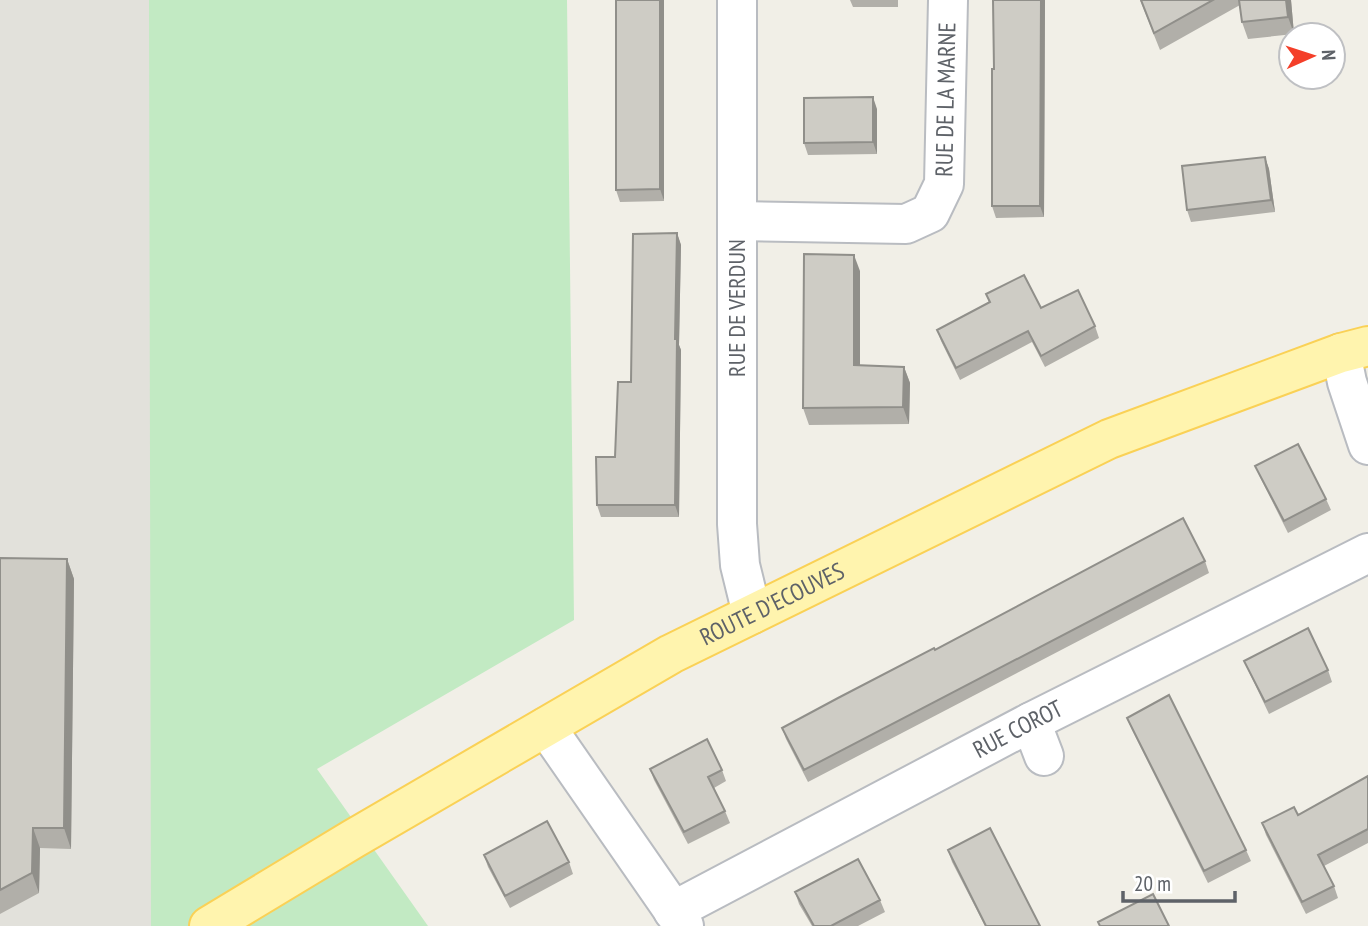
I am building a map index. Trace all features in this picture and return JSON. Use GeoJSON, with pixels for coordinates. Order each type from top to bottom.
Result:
{"type":"FeatureCollection","features":[{"type":"Feature","properties":{"kind":"main road","name":"ROUTE D'ECOUVES"},"geometry":{"type":"LineString","coordinates":[[209,926],[671,654],[1109,439],[1354,349]]}},
{"type":"Feature","properties":{"kind":"street","name":"RUE DE VERDUN"},"geometry":{"type":"LineString","coordinates":[[737,0],[737,524],[740,565],[752,614]]}},
{"type":"Feature","properties":{"kind":"street","name":"RUE DE LA MARNE"},"geometry":{"type":"LineString","coordinates":[[737,221],[906,224],[930,213],[944,184],[948,0]]}},
{"type":"Feature","properties":{"kind":"street"},"geometry":{"type":"LineString","coordinates":[[1354,349],[1347,382],[1368,445]]}},
{"type":"Feature","properties":{"kind":"street","name":"RUE COROT"},"geometry":{"type":"LineString","coordinates":[[679,918],[1038,739],[1368,554]]}},
{"type":"Feature","properties":{"kind":"street"},"geometry":{"type":"LineString","coordinates":[[546,727],[679,918]]}},
{"type":"Feature","properties":{"kind":"shaded area"},"geometry":{"type":"Polygon","coordinates":[[[0,0],[152,0],[151,926],[0,926],[0,0]]]}},
{"type":"Feature","properties":{"kind":"green space"},"geometry":{"type":"Polygon","coordinates":[[[149,0],[567,0],[574,620],[317,769],[428,926],[151,926],[149,0]]]}},
{"type":"Feature","properties":{"kind":"building"},"geometry":{"type":"Polygon","coordinates":[[[616,0],[660,0],[660,189],[616,190],[616,0]]]}},
{"type":"Feature","properties":{"kind":"building"},"geometry":{"type":"Polygon","coordinates":[[[993,0],[1041,0],[1040,206],[992,206],[993,0]]]}},
{"type":"Feature","properties":{"kind":"building"},"geometry":{"type":"Polygon","coordinates":[[[1141,0],[1213,0],[1154,33],[1141,0]]]}},
{"type":"Feature","properties":{"kind":"building"},"geometry":{"type":"Polygon","coordinates":[[[1239,0],[1286,0],[1288,17],[1242,22],[1239,0]]]}},
{"type":"Feature","properties":{"kind":"building"},"geometry":{"type":"Polygon","coordinates":[[[873,97],[873,142],[804,143],[804,98],[873,97]]]}},
{"type":"Feature","properties":{"kind":"building"},"geometry":{"type":"Polygon","coordinates":[[[1265,157],[1271,200],[1187,210],[1182,166],[1265,157]]]}},
{"type":"Feature","properties":{"kind":"building"},"geometry":{"type":"Polygon","coordinates":[[[677,233],[675,505],[597,505],[596,457],[615,457],[618,382],[631,382],[633,234],[677,233]]]}},
{"type":"Feature","properties":{"kind":"building"},"geometry":{"type":"Polygon","coordinates":[[[804,254],[854,255],[854,365],[904,367],[903,407],[803,408],[804,254]]]}},
{"type":"Feature","properties":{"kind":"building"},"geometry":{"type":"Polygon","coordinates":[[[1024,275],[1041,308],[1078,290],[1095,326],[1041,356],[1028,331],[956,368],[937,330],[990,302],[986,294],[1024,275]]]}},
{"type":"Feature","properties":{"kind":"building"},"geometry":{"type":"Polygon","coordinates":[[[1298,444],[1326,499],[1284,521],[1255,466],[1298,444]]]}},
{"type":"Feature","properties":{"kind":"building"},"geometry":{"type":"Polygon","coordinates":[[[1183,518],[1205,561],[804,770],[782,728],[1183,518]]]}},
{"type":"Feature","properties":{"kind":"building"},"geometry":{"type":"Polygon","coordinates":[[[0,558],[67,559],[64,828],[33,828],[32,873],[0,890],[0,558]]]}},
{"type":"Feature","properties":{"kind":"building"},"geometry":{"type":"Polygon","coordinates":[[[1308,628],[1328,670],[1265,702],[1244,661],[1308,628]]]}},
{"type":"Feature","properties":{"kind":"building"},"geometry":{"type":"Polygon","coordinates":[[[1169,695],[1246,850],[1204,871],[1127,718],[1169,695]]]}},
{"type":"Feature","properties":{"kind":"building"},"geometry":{"type":"Polygon","coordinates":[[[707,739],[722,770],[708,777],[725,811],[684,832],[650,769],[707,739]]]}},
{"type":"Feature","properties":{"kind":"building"},"geometry":{"type":"Polygon","coordinates":[[[1368,776],[1368,829],[1318,855],[1334,886],[1302,902],[1262,823],[1294,807],[1298,815],[1368,776]]]}},
{"type":"Feature","properties":{"kind":"building"},"geometry":{"type":"Polygon","coordinates":[[[547,821],[569,862],[505,896],[484,855],[547,821]]]}},
{"type":"Feature","properties":{"kind":"building"},"geometry":{"type":"Polygon","coordinates":[[[990,828],[1040,926],[986,926],[948,850],[990,828]]]}},
{"type":"Feature","properties":{"kind":"building"},"geometry":{"type":"Polygon","coordinates":[[[858,859],[880,900],[831,926],[814,926],[795,892],[858,859]]]}},
{"type":"Feature","properties":{"kind":"building"},"geometry":{"type":"Polygon","coordinates":[[[1153,894],[1169,926],[1100,926],[1098,922],[1153,894]]]}}]}
